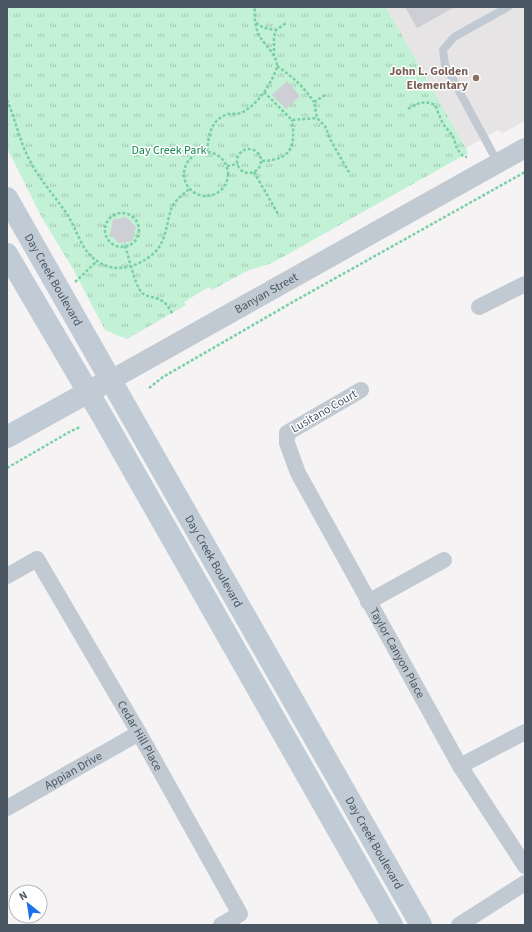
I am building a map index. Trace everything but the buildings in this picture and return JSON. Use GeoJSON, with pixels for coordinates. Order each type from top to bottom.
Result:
{"type":"FeatureCollection","features":[{"type":"Feature","properties":{"kind":"main road","name":"Day Creek Boulevard"},"geometry":{"type":"LineString","coordinates":[[7,198],[421,925]]}},
{"type":"Feature","properties":{"kind":"main road","name":"Day Creek Boulevard"},"geometry":{"type":"LineString","coordinates":[[7,254],[88,392],[392,925]]}},
{"type":"Feature","properties":{"kind":"main road","name":"Banyan Street"},"geometry":{"type":"LineString","coordinates":[[7,437],[110,380]]}},
{"type":"Feature","properties":{"kind":"street","name":"Banyan Street"},"geometry":{"type":"LineString","coordinates":[[110,380],[525,148]]}},
{"type":"Feature","properties":{"kind":"street"},"geometry":{"type":"LineString","coordinates":[[479,307],[525,284]]}},
{"type":"Feature","properties":{"kind":"street","name":"Lusitano Court"},"geometry":{"type":"LineString","coordinates":[[287,433],[361,390]]}},
{"type":"Feature","properties":{"kind":"street","name":"Taylor Canyon Place"},"geometry":{"type":"LineString","coordinates":[[287,433],[287,443],[298,473],[368,602],[460,766],[525,866]]}},
{"type":"Feature","properties":{"kind":"street","name":"Cedar Hill Place"},"geometry":{"type":"LineString","coordinates":[[7,576],[37,559],[139,733],[240,914],[221,925]]}},
{"type":"Feature","properties":{"kind":"street"},"geometry":{"type":"LineString","coordinates":[[368,602],[444,560]]}},
{"type":"Feature","properties":{"kind":"street"},"geometry":{"type":"LineString","coordinates":[[460,766],[525,732]]}},
{"type":"Feature","properties":{"kind":"street","name":"Appian Drive"},"geometry":{"type":"LineString","coordinates":[[7,808],[139,733]]}},
{"type":"Feature","properties":{"kind":"street"},"geometry":{"type":"LineString","coordinates":[[459,925],[525,883]]}},
{"type":"Feature","properties":{"kind":"lane"},"geometry":{"type":"LineString","coordinates":[[498,164],[445,65],[443,50],[454,37],[508,7]]}},
{"type":"Feature","properties":{"kind":"path"},"geometry":{"type":"LineString","coordinates":[[255,7],[259,36],[274,56]]}},
{"type":"Feature","properties":{"kind":"path"},"geometry":{"type":"LineString","coordinates":[[256,23],[264,28],[276,30]]}},
{"type":"Feature","properties":{"kind":"path"},"geometry":{"type":"LineString","coordinates":[[286,23],[276,30],[274,37],[274,56],[277,66],[305,88],[314,102],[317,118],[325,126],[330,139],[350,174]]}},
{"type":"Feature","properties":{"kind":"path"},"geometry":{"type":"LineString","coordinates":[[207,151],[211,126],[218,119],[229,114],[242,113],[256,102],[268,87],[277,66]]}},
{"type":"Feature","properties":{"kind":"path"},"geometry":{"type":"LineString","coordinates":[[262,160],[280,158],[291,148],[294,140],[292,120],[264,92]]}},
{"type":"Feature","properties":{"kind":"path"},"geometry":{"type":"LineString","coordinates":[[314,102],[325,95]]}},
{"type":"Feature","properties":{"kind":"path"},"geometry":{"type":"LineString","coordinates":[[7,100],[28,157],[47,188],[67,215],[82,244],[96,262],[111,268],[126,268],[140,263],[155,252],[166,231],[173,205],[189,189]]}},
{"type":"Feature","properties":{"kind":"path"},"geometry":{"type":"LineString","coordinates":[[408,109],[415,104],[422,102],[429,102],[435,105],[443,124],[453,136],[457,149],[463,156],[467,157]]}},
{"type":"Feature","properties":{"kind":"path"},"geometry":{"type":"LineString","coordinates":[[292,120],[317,118]]}},
{"type":"Feature","properties":{"kind":"path"},"geometry":{"type":"LineString","coordinates":[[248,148],[256,150],[262,160],[259,168],[254,172],[244,172],[238,164],[238,154],[248,148]]}},
{"type":"Feature","properties":{"kind":"path"},"geometry":{"type":"LineString","coordinates":[[207,151],[221,157],[227,166],[228,177],[226,184],[221,190],[215,194],[201,196],[189,189],[185,183],[183,175],[187,160],[193,155],[207,151]]}},
{"type":"Feature","properties":{"kind":"path"},"geometry":{"type":"LineString","coordinates":[[227,166],[238,164]]}},
{"type":"Feature","properties":{"kind":"path"},"geometry":{"type":"LineString","coordinates":[[254,172],[278,214]]}},
{"type":"Feature","properties":{"kind":"path"},"geometry":{"type":"LineString","coordinates":[[149,388],[163,377],[291,303],[525,172]]}},
{"type":"Feature","properties":{"kind":"path"},"geometry":{"type":"LineString","coordinates":[[118,213],[124,213],[134,218],[139,228],[137,238],[133,243],[125,246],[117,246],[112,244],[106,235],[106,224],[113,215],[118,213]]}},
{"type":"Feature","properties":{"kind":"path"},"geometry":{"type":"LineString","coordinates":[[125,246],[135,280],[141,292],[147,296],[165,302],[174,315]]}},
{"type":"Feature","properties":{"kind":"path"},"geometry":{"type":"LineString","coordinates":[[75,282],[96,262]]}},
{"type":"Feature","properties":{"kind":"path"},"geometry":{"type":"LineString","coordinates":[[7,468],[80,427]]}},
{"type":"Feature","properties":{"kind":"shaded area","name":"John L. Golden Elementary"},"geometry":{"type":"Polygon","coordinates":[[[386,7],[525,7],[525,121],[503,133],[498,130],[466,148],[386,7]]]}},
{"type":"Feature","properties":{"kind":"green space","name":"Day Creek Park"},"geometry":{"type":"Polygon","coordinates":[[[7,7],[386,7],[468,153],[272,263],[249,270],[212,290],[209,287],[184,302],[186,305],[127,339],[105,330],[73,269],[41,216],[7,148],[7,7]]]}},
{"type":"Feature","properties":{"kind":"place","name":"John L. Golden Elementary"},"geometry":{"type":"Point","coordinates":[476,78]}}]}
